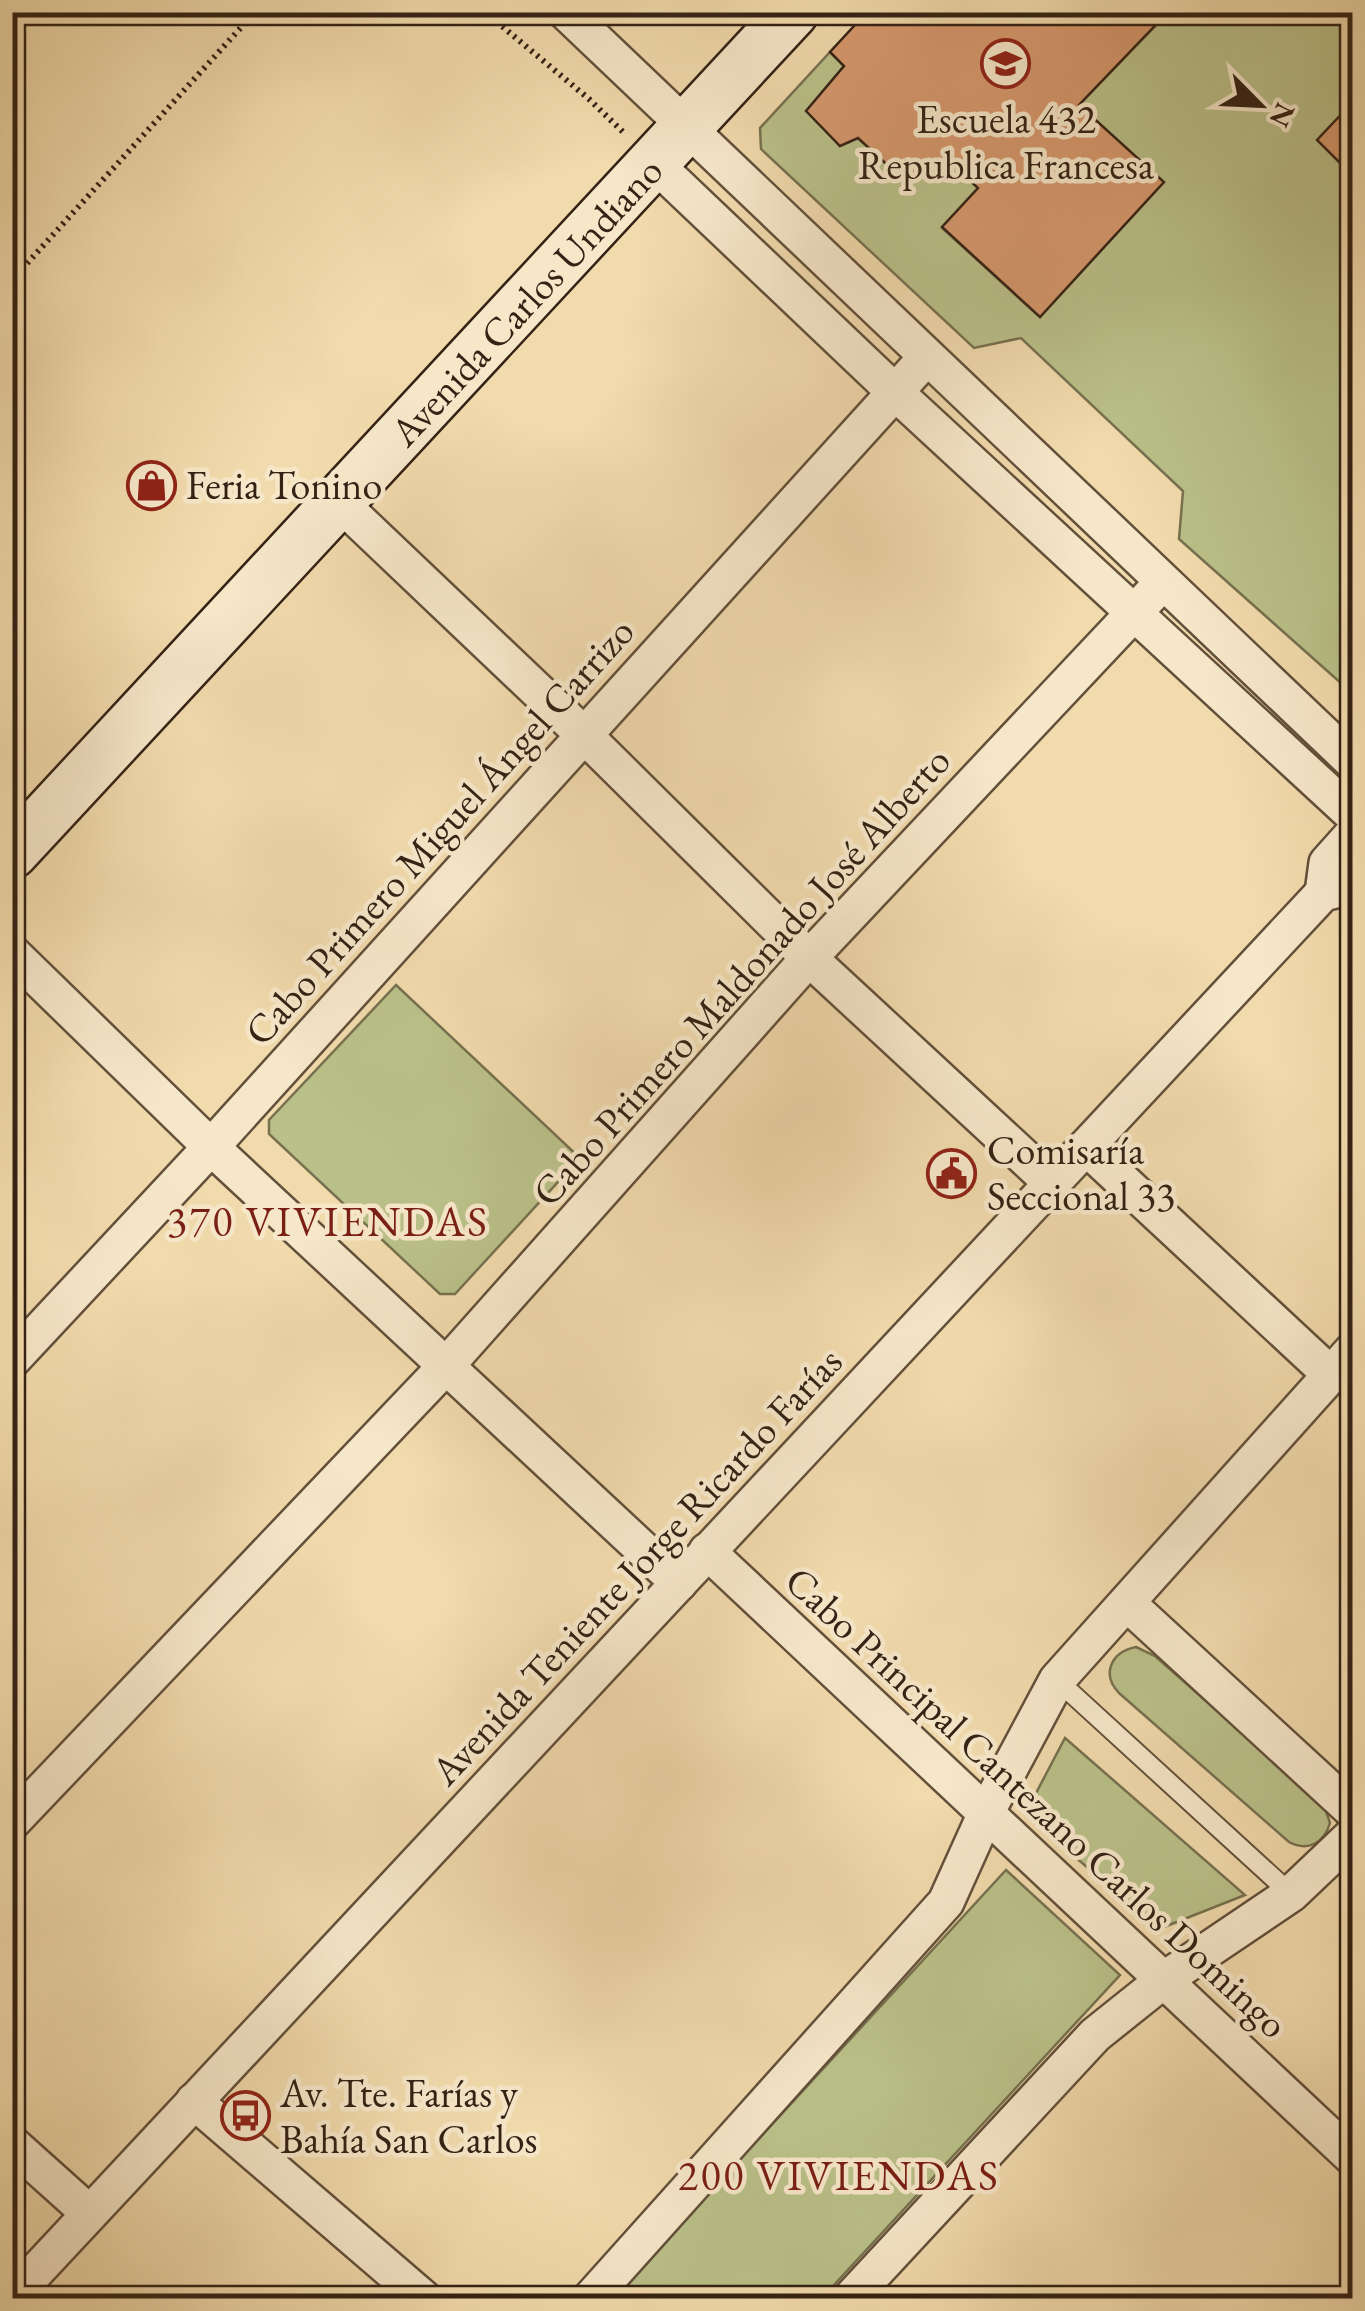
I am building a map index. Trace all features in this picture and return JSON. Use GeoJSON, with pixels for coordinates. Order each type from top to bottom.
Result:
{"type":"FeatureCollection","features":[{"type":"Feature","properties":{"kind":"street"},"geometry":{"type":"LineString","coordinates":[[566,12],[1352,761]]}},
{"type":"Feature","properties":{"kind":"street","name":"Avenida Carlos Undiano"},"geometry":{"type":"LineString","coordinates":[[12,853],[793,12]]}},
{"type":"Feature","properties":{"kind":"street"},"geometry":{"type":"LineString","coordinates":[[654,162],[1352,814]]}},
{"type":"Feature","properties":{"kind":"street","name":"Cabo Primero Miguel Ángel Carrizo"},"geometry":{"type":"LineString","coordinates":[[12,1360],[211,1147],[926,358]]}},
{"type":"Feature","properties":{"kind":"street"},"geometry":{"type":"LineString","coordinates":[[339,502],[583,734],[809,958],[1052,1183]]}},
{"type":"Feature","properties":{"kind":"street","name":"Cabo Primero Maldonado José Alberto"},"geometry":{"type":"LineString","coordinates":[[12,1822],[445,1366],[809,958],[1163,582]]}},
{"type":"Feature","properties":{"kind":"street","name":"Avenida Teniente Jorge Ricardo Farías"},"geometry":{"type":"LineString","coordinates":[[12,2298],[1052,1183],[1338,889],[1327,863],[1352,835]]}},
{"type":"Feature","properties":{"kind":"street"},"geometry":{"type":"LineString","coordinates":[[12,952],[211,1147],[679,1583]]}},
{"type":"Feature","properties":{"kind":"street"},"geometry":{"type":"LineString","coordinates":[[590,2298],[946,1902],[987,1811],[1057,1680],[1341,1362],[1086,1147]]}},
{"type":"Feature","properties":{"kind":"street","name":"Cabo Principal Cantezano Carlos Domingo"},"geometry":{"type":"LineString","coordinates":[[707,1551],[1352,2156]]}},
{"type":"Feature","properties":{"kind":"street"},"geometry":{"type":"LineString","coordinates":[[1127,1602],[1352,1810]]}},
{"type":"Feature","properties":{"kind":"street"},"geometry":{"type":"LineString","coordinates":[[852,2298],[1094,2034],[1291,1894],[1352,1836]]}},
{"type":"Feature","properties":{"kind":"street"},"geometry":{"type":"LineString","coordinates":[[194,2101],[423,2298]]}},
{"type":"Feature","properties":{"kind":"street"},"geometry":{"type":"LineString","coordinates":[[12,2144],[89,2213]]}},
{"type":"Feature","properties":{"kind":"lane"},"geometry":{"type":"LineString","coordinates":[[1057,1680],[1291,1894]]}},
{"type":"Feature","properties":{"kind":"path"},"geometry":{"type":"LineString","coordinates":[[12,280],[255,12]]}},
{"type":"Feature","properties":{"kind":"path"},"geometry":{"type":"LineString","coordinates":[[485,12],[589,99],[654,162]]}},
{"type":"Feature","properties":{"kind":"green space"},"geometry":{"type":"Polygon","coordinates":[[[1168,13],[1352,13],[1352,693],[1179,539],[1183,491],[1021,338],[974,348],[761,149],[760,128],[830,52],[844,66],[807,111],[840,146],[858,138],[907,182],[945,157],[978,188],[942,228],[1040,317],[1163,182],[1079,105],[1168,13]]]}},
{"type":"Feature","properties":{"kind":"green space"},"geometry":{"type":"Polygon","coordinates":[[[396,985],[580,1158],[455,1294],[440,1294],[269,1134],[269,1120],[396,985]]]}},
{"type":"Feature","properties":{"kind":"green space"},"geometry":{"type":"Polygon","coordinates":[[[1136,1647],[1155,1656],[1324,1805],[1330,1823],[1319,1840],[1309,1846],[1289,1842],[1119,1693],[1111,1679],[1111,1665],[1120,1654],[1136,1647]]]}},
{"type":"Feature","properties":{"kind":"green space"},"geometry":{"type":"Polygon","coordinates":[[[1065,1738],[1245,1895],[1159,1929],[1025,1814],[1065,1738]]]}},
{"type":"Feature","properties":{"kind":"green space"},"geometry":{"type":"Polygon","coordinates":[[[1006,1870],[1120,1975],[822,2298],[612,2298],[1006,1870]]]}},
{"type":"Feature","properties":{"kind":"building"},"geometry":{"type":"Polygon","coordinates":[[[867,12],[1168,12],[1079,105],[1164,182],[1040,317],[942,227],[978,188],[945,157],[907,183],[858,138],[840,146],[806,111],[844,66],[830,52],[867,12]]]}},
{"type":"Feature","properties":{"kind":"building"},"geometry":{"type":"Polygon","coordinates":[[[1352,103],[1352,175],[1317,140],[1352,103]]]}},
{"type":"Feature","properties":{"kind":"place","name":"Escuela 432 Republica Francesa"},"geometry":{"type":"Point","coordinates":[1006,64]}},
{"type":"Feature","properties":{"kind":"place","name":"Feria Tonino"},"geometry":{"type":"Point","coordinates":[151,485]}},
{"type":"Feature","properties":{"kind":"place","name":"Comisaría Seccional 33"},"geometry":{"type":"Point","coordinates":[952,1173]}},
{"type":"Feature","properties":{"kind":"place","name":"Av. Tte. Farías y Bahía San Carlos"},"geometry":{"type":"Point","coordinates":[245,2116]}},
{"type":"Feature","properties":{"kind":"district","name":"370 VIVIENDAS"},"geometry":{"type":"Point","coordinates":[328,1221]}},
{"type":"Feature","properties":{"kind":"district","name":"200 VIVIENDAS"},"geometry":{"type":"Point","coordinates":[839,2175]}}]}
